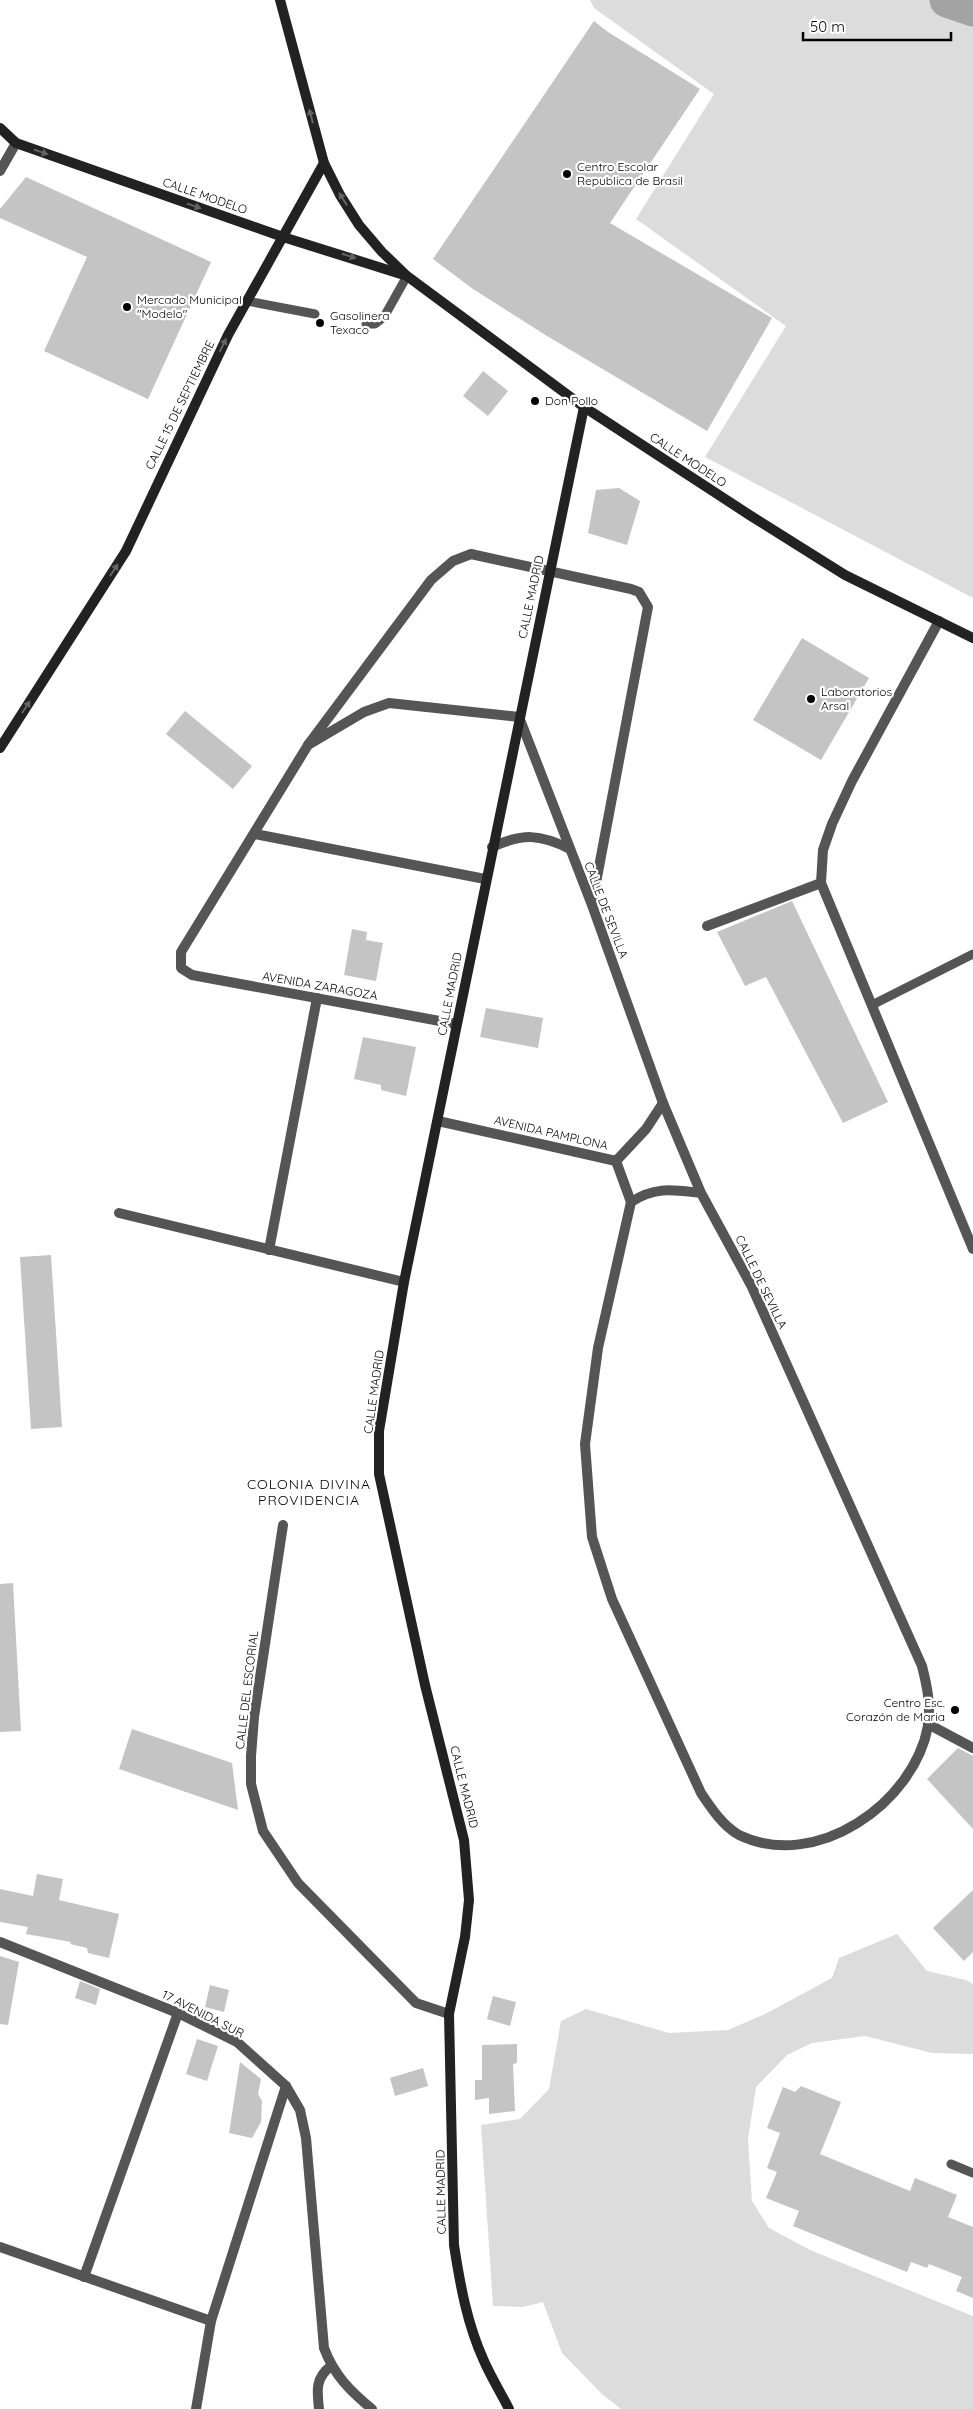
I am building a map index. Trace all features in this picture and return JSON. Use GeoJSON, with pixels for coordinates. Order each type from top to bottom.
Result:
{"type":"FeatureCollection","features":[{"type":"Feature","properties":{"kind":"street"},"geometry":{"type":"LineString","coordinates":[[280,0],[324,163]]}},
{"type":"Feature","properties":{"kind":"street","name":"CALLE MODELO"},"geometry":{"type":"LineString","coordinates":[[0,128],[16,143],[283,237],[407,276]]}},
{"type":"Feature","properties":{"kind":"street"},"geometry":{"type":"LineString","coordinates":[[0,171],[16,143]]}},
{"type":"Feature","properties":{"kind":"street","name":"CALLE 15 DE SEPTIEMBRE"},"geometry":{"type":"LineString","coordinates":[[0,748],[126,551],[219,353],[324,163]]}},
{"type":"Feature","properties":{"kind":"street","name":"CALLE MODELO"},"geometry":{"type":"LineString","coordinates":[[324,163],[340,195],[359,225],[382,252],[407,276],[584,406],[845,575],[940,620],[973,638]]}},
{"type":"Feature","properties":{"kind":"street","name":"CALLE MADRID"},"geometry":{"type":"LineString","coordinates":[[509,2409],[483,2360],[465,2308],[454,2245],[449,2014],[465,1937],[469,1900],[464,1840],[424,1686],[379,1474],[379,1431],[404,1282],[438,1121],[485,879],[584,406]]}},
{"type":"Feature","properties":{"kind":"street"},"geometry":{"type":"LineString","coordinates":[[485,879],[255,834],[308,745],[431,580],[453,561],[471,554],[639,592],[648,607],[592,905]]}},
{"type":"Feature","properties":{"kind":"street"},"geometry":{"type":"LineString","coordinates":[[940,620],[856,773],[832,824],[823,850],[821,883],[973,1249]]}},
{"type":"Feature","properties":{"kind":"street"},"geometry":{"type":"LineString","coordinates":[[308,745],[364,712],[389,703],[519,717]]}},
{"type":"Feature","properties":{"kind":"street","name":"CALLE DE SEVILLA"},"geometry":{"type":"LineString","coordinates":[[519,717],[592,905],[663,1103],[701,1193],[751,1286],[922,1666],[929,1696],[928,1724],[918,1756],[902,1784],[867,1817],[834,1836],[796,1846],[765,1843],[739,1834],[720,1818],[700,1794],[612,1599],[592,1537],[585,1444],[598,1348],[630,1202]]}},
{"type":"Feature","properties":{"kind":"street","name":"AVENIDA ZARAGOZA"},"geometry":{"type":"LineString","coordinates":[[255,834],[181,952],[181,968],[192,975],[456,1024]]}},
{"type":"Feature","properties":{"kind":"street"},"geometry":{"type":"LineString","coordinates":[[492,847],[511,838],[531,836],[551,840],[570,849]]}},
{"type":"Feature","properties":{"kind":"street"},"geometry":{"type":"LineString","coordinates":[[707,926],[821,883]]}},
{"type":"Feature","properties":{"kind":"street"},"geometry":{"type":"LineString","coordinates":[[270,1250],[317,998]]}},
{"type":"Feature","properties":{"kind":"street"},"geometry":{"type":"LineString","coordinates":[[616,1161],[646,1129],[663,1103]]}},
{"type":"Feature","properties":{"kind":"street","name":"AVENIDA PAMPLONA"},"geometry":{"type":"LineString","coordinates":[[438,1121],[616,1161],[630,1202]]}},
{"type":"Feature","properties":{"kind":"street"},"geometry":{"type":"LineString","coordinates":[[630,1202],[656,1190],[701,1193]]}},
{"type":"Feature","properties":{"kind":"street"},"geometry":{"type":"LineString","coordinates":[[119,1213],[404,1282]]}},
{"type":"Feature","properties":{"kind":"street","name":"CALLE DEL ESCORIAL"},"geometry":{"type":"LineString","coordinates":[[284,1525],[254,1717],[252,1746],[251,1784],[263,1831],[298,1883],[416,2003],[449,2014]]}},
{"type":"Feature","properties":{"kind":"street"},"geometry":{"type":"LineString","coordinates":[[928,1724],[973,1748]]}},
{"type":"Feature","properties":{"kind":"street","name":"17 AVENIDA SUR"},"geometry":{"type":"LineString","coordinates":[[0,1942],[178,2013],[237,2042],[286,2086],[300,2110],[306,2138],[324,2348],[331,2366]]}},
{"type":"Feature","properties":{"kind":"street"},"geometry":{"type":"LineString","coordinates":[[84,2277],[178,2013]]}},
{"type":"Feature","properties":{"kind":"street"},"geometry":{"type":"LineString","coordinates":[[196,2409],[211,2321],[286,2086]]}},
{"type":"Feature","properties":{"kind":"street"},"geometry":{"type":"LineString","coordinates":[[0,2247],[211,2321]]}},
{"type":"Feature","properties":{"kind":"street"},"geometry":{"type":"LineString","coordinates":[[319,2409],[317,2386],[319,2377],[331,2366],[352,2393],[372,2409]]}},
{"type":"Feature","properties":{"kind":"lane"},"geometry":{"type":"LineString","coordinates":[[366,324],[375,324],[384,317],[407,276]]}},
{"type":"Feature","properties":{"kind":"lane"},"geometry":{"type":"LineString","coordinates":[[247,301],[314,314]]}},
{"type":"Feature","properties":{"kind":"lane"},"geometry":{"type":"LineString","coordinates":[[872,1005],[973,954]]}},
{"type":"Feature","properties":{"kind":"lane"},"geometry":{"type":"LineString","coordinates":[[952,2164],[973,2173]]}},
{"type":"Feature","properties":{"kind":"shaded area"},"geometry":{"type":"Polygon","coordinates":[[[590,0],[973,0],[973,598],[705,457],[786,326],[636,219],[714,94],[594,8],[590,0]]]}},
{"type":"Feature","properties":{"kind":"shaded area"},"geometry":{"type":"Polygon","coordinates":[[[897,1934],[927,1971],[966,1980],[973,1984],[973,2054],[932,2053],[865,2036],[812,2043],[787,2055],[756,2087],[748,2139],[752,2201],[769,2228],[810,2250],[973,2316],[973,2409],[621,2409],[602,2394],[562,2353],[543,2302],[523,2307],[493,2306],[481,2125],[520,2119],[549,2089],[561,2021],[586,2009],[669,2033],[728,2030],[765,2014],[832,1978],[839,1958],[897,1934]]]}},
{"type":"Feature","properties":{"kind":"building"},"geometry":{"type":"Polygon","coordinates":[[[594,21],[608,32],[700,89],[610,223],[772,318],[707,431],[547,336],[473,289],[433,259],[594,21]]]}},
{"type":"Feature","properties":{"kind":"building","name":"Mercado Municipal \"Modelo\""},"geometry":{"type":"Polygon","coordinates":[[[26,177],[211,262],[148,399],[44,351],[87,257],[0,218],[0,209],[26,177]]]}},
{"type":"Feature","properties":{"kind":"building"},"geometry":{"type":"Polygon","coordinates":[[[483,371],[508,391],[488,416],[463,396],[483,371]]]}},
{"type":"Feature","properties":{"kind":"building"},"geometry":{"type":"Polygon","coordinates":[[[619,488],[640,501],[627,545],[588,533],[596,490],[619,488]]]}},
{"type":"Feature","properties":{"kind":"building","name":"Laboratorios Arsal"},"geometry":{"type":"Polygon","coordinates":[[[802,638],[869,678],[821,760],[753,720],[802,638]]]}},
{"type":"Feature","properties":{"kind":"building"},"geometry":{"type":"Polygon","coordinates":[[[185,711],[252,766],[233,789],[166,734],[185,711]]]}},
{"type":"Feature","properties":{"kind":"building"},"geometry":{"type":"Polygon","coordinates":[[[792,901],[888,1102],[843,1123],[766,977],[745,986],[717,932],[792,901]]]}},
{"type":"Feature","properties":{"kind":"building"},"geometry":{"type":"Polygon","coordinates":[[[352,929],[367,932],[366,940],[383,943],[376,981],[344,975],[352,929]]]}},
{"type":"Feature","properties":{"kind":"building"},"geometry":{"type":"Polygon","coordinates":[[[486,1008],[543,1018],[538,1048],[480,1037],[486,1008]]]}},
{"type":"Feature","properties":{"kind":"building"},"geometry":{"type":"Polygon","coordinates":[[[363,1037],[416,1047],[406,1096],[381,1090],[381,1085],[354,1079],[363,1037]]]}},
{"type":"Feature","properties":{"kind":"building"},"geometry":{"type":"Polygon","coordinates":[[[51,1255],[62,1427],[31,1429],[20,1257],[51,1255]]]}},
{"type":"Feature","properties":{"kind":"building"},"geometry":{"type":"Polygon","coordinates":[[[13,1583],[21,1731],[0,1732],[0,1584],[13,1583]]]}},
{"type":"Feature","properties":{"kind":"building"},"geometry":{"type":"Polygon","coordinates":[[[132,1729],[232,1763],[238,1810],[119,1769],[132,1729]]]}},
{"type":"Feature","properties":{"kind":"building"},"geometry":{"type":"Polygon","coordinates":[[[958,1748],[973,1756],[973,1829],[927,1779],[958,1748]]]}},
{"type":"Feature","properties":{"kind":"building"},"geometry":{"type":"Polygon","coordinates":[[[37,1874],[63,1879],[59,1900],[119,1914],[109,1958],[88,1953],[87,1948],[70,1944],[71,1942],[26,1934],[28,1927],[0,1922],[0,1889],[33,1896],[37,1874]]]}},
{"type":"Feature","properties":{"kind":"building"},"geometry":{"type":"Polygon","coordinates":[[[973,1890],[973,1952],[964,1961],[933,1928],[973,1890]]]}},
{"type":"Feature","properties":{"kind":"building"},"geometry":{"type":"Polygon","coordinates":[[[0,1956],[19,1962],[8,2025],[0,2024],[0,1956]]]}},
{"type":"Feature","properties":{"kind":"building"},"geometry":{"type":"Polygon","coordinates":[[[80,1981],[100,1989],[96,2005],[75,1998],[80,1981]]]}},
{"type":"Feature","properties":{"kind":"building"},"geometry":{"type":"Polygon","coordinates":[[[210,1985],[229,1990],[224,2012],[205,2007],[210,1985]]]}},
{"type":"Feature","properties":{"kind":"building"},"geometry":{"type":"Polygon","coordinates":[[[493,1996],[516,2002],[510,2026],[487,2019],[493,1996]]]}},
{"type":"Feature","properties":{"kind":"building"},"geometry":{"type":"Polygon","coordinates":[[[197,2039],[218,2046],[207,2081],[186,2074],[197,2039]]]}},
{"type":"Feature","properties":{"kind":"building"},"geometry":{"type":"Polygon","coordinates":[[[517,2044],[517,2063],[513,2064],[515,2111],[489,2114],[489,2098],[475,2100],[475,2080],[482,2080],[482,2045],[517,2044]]]}},
{"type":"Feature","properties":{"kind":"building"},"geometry":{"type":"Polygon","coordinates":[[[240,2062],[261,2079],[258,2094],[262,2101],[261,2122],[252,2138],[229,2133],[240,2062]]]}},
{"type":"Feature","properties":{"kind":"building"},"geometry":{"type":"Polygon","coordinates":[[[423,2068],[428,2086],[395,2096],[390,2078],[423,2068]]]}},
{"type":"Feature","properties":{"kind":"building"},"geometry":{"type":"Polygon","coordinates":[[[801,2086],[841,2102],[820,2154],[910,2191],[915,2178],[957,2195],[948,2217],[973,2227],[973,2298],[956,2291],[962,2277],[929,2264],[927,2268],[911,2262],[907,2272],[864,2255],[793,2226],[799,2211],[766,2198],[777,2172],[767,2168],[780,2133],[767,2128],[783,2087],[795,2092],[801,2086]]]}},
{"type":"Feature","properties":{"kind":"waterway"},"geometry":{"type":"LineString","coordinates":[[947,0],[973,9]]}},
{"type":"Feature","properties":{"kind":"place","name":"Centro Escolar Republica de Brasil"},"geometry":{"type":"Point","coordinates":[567,174]}},
{"type":"Feature","properties":{"kind":"place","name":"Mercado Municipal \"Modelo\""},"geometry":{"type":"Point","coordinates":[127,307]}},
{"type":"Feature","properties":{"kind":"place","name":"Gasolinera Texaco"},"geometry":{"type":"Point","coordinates":[320,323]}},
{"type":"Feature","properties":{"kind":"place","name":"Don Pollo"},"geometry":{"type":"Point","coordinates":[535,401]}},
{"type":"Feature","properties":{"kind":"place","name":"Laboratorios Arsal"},"geometry":{"type":"Point","coordinates":[811,699]}},
{"type":"Feature","properties":{"kind":"place","name":"Centro Esc. Corazón de Maria"},"geometry":{"type":"Point","coordinates":[955,1710]}},
{"type":"Feature","properties":{"kind":"district","name":"COLONIA DIVINA PROVIDENCIA"},"geometry":{"type":"Point","coordinates":[309,1492]}}]}
